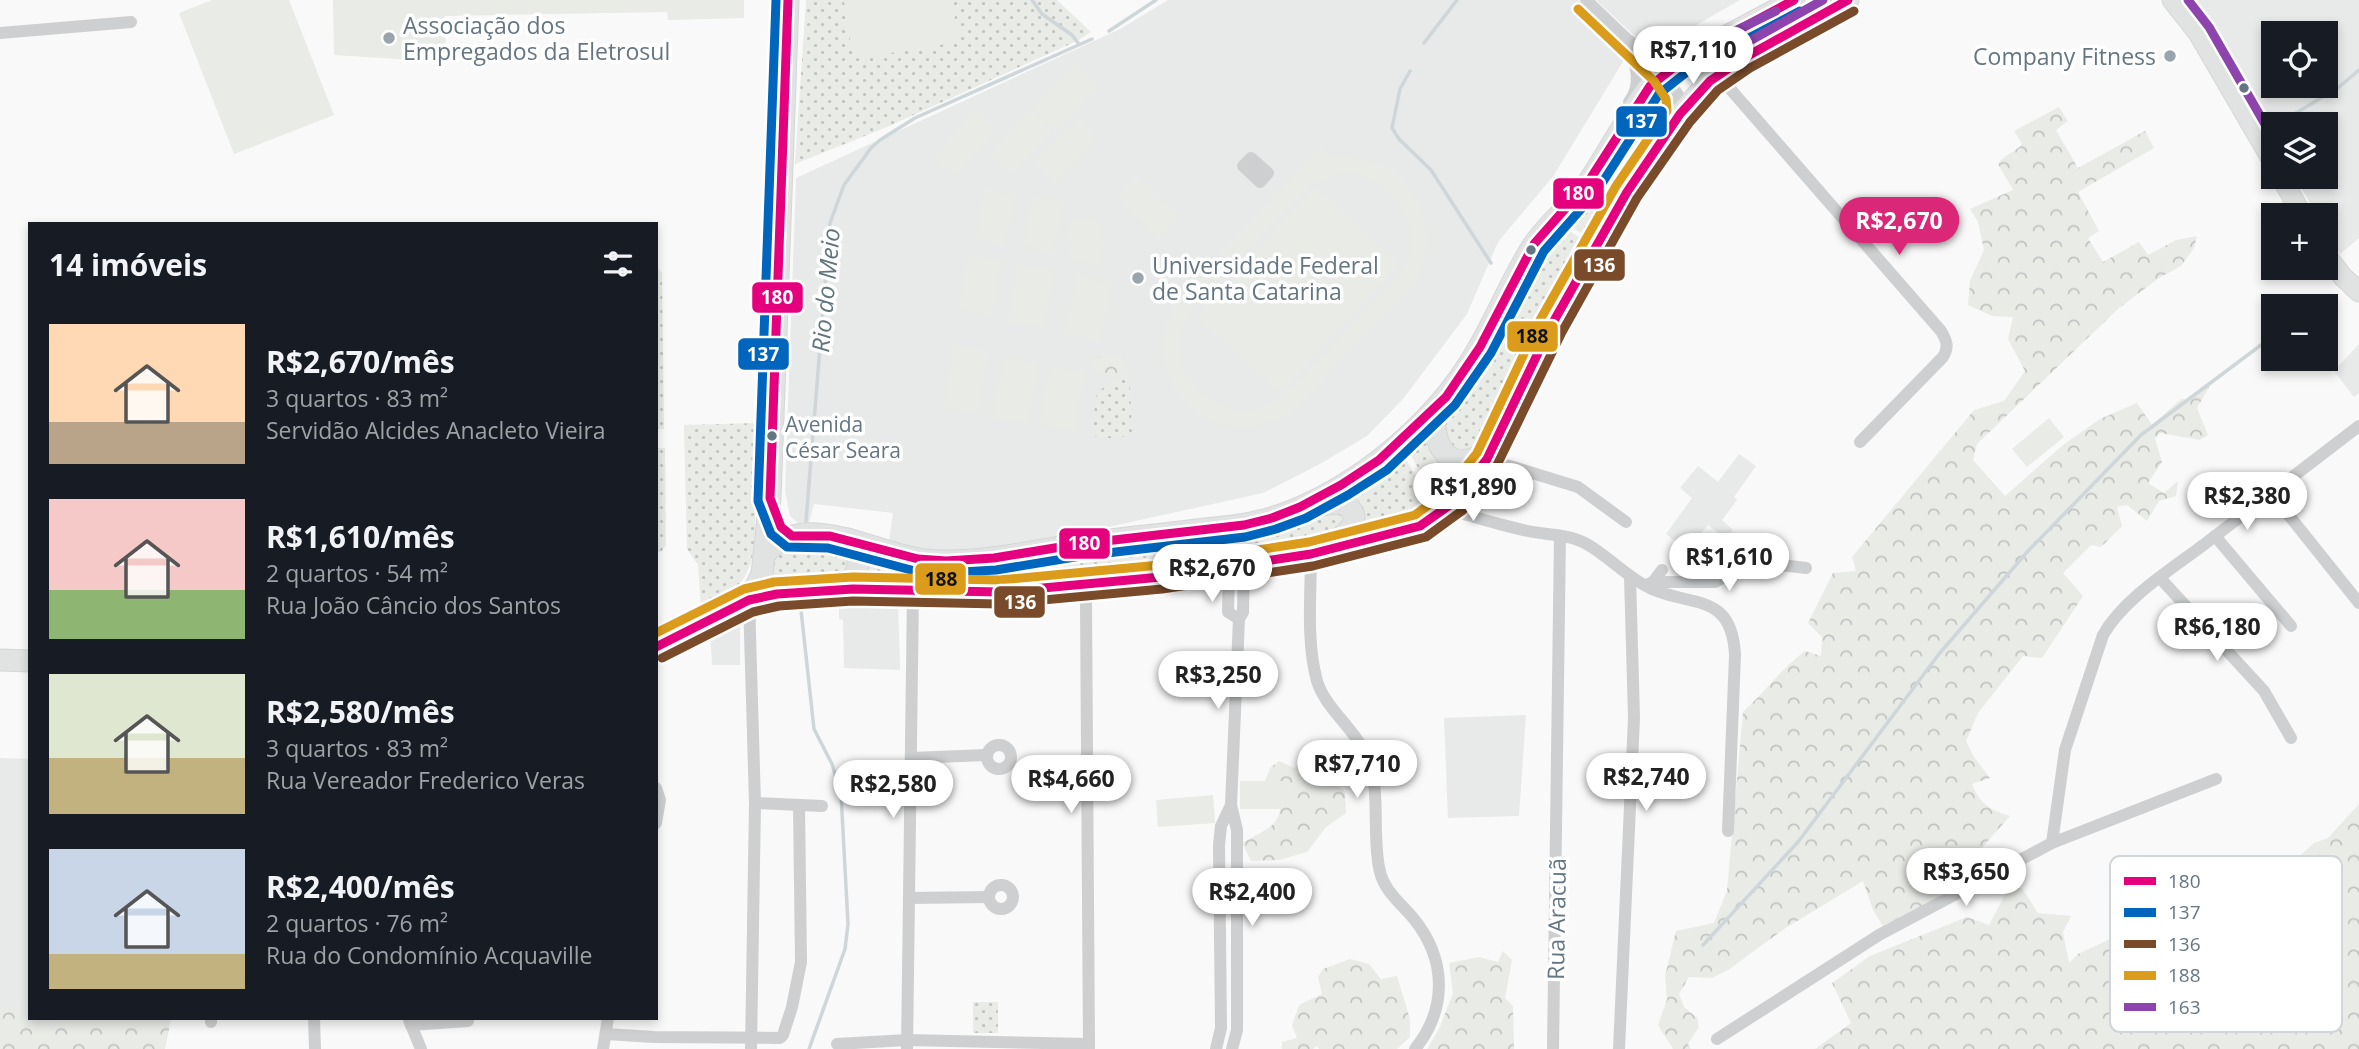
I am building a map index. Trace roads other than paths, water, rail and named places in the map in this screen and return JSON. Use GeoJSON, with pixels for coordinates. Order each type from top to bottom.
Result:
{"type":"FeatureCollection","features":[{"type":"Feature","properties":{"kind":"main road"},"geometry":{"type":"LineString","coordinates":[[749,600],[762,574],[770,498],[788,0]]}},
{"type":"Feature","properties":{"kind":"main road"},"geometry":{"type":"LineString","coordinates":[[1744,58],[1722,39],[1719,25],[1771,0]]}},
{"type":"Feature","properties":{"kind":"main road"},"geometry":{"type":"LineString","coordinates":[[766,553],[776,542],[792,536],[816,534],[848,539],[918,559],[965,561],[1244,525],[1300,507],[1379,460],[1435,409],[1471,362],[1534,244],[1579,195],[1655,74],[1794,0]]}},
{"type":"Feature","properties":{"kind":"main road"},"geometry":{"type":"LineString","coordinates":[[658,646],[749,600],[777,594],[841,589],[999,592],[1089,584],[1236,567],[1314,553],[1410,530],[1433,519],[1454,502],[1490,452],[1551,326],[1627,192],[1680,114],[1718,75],[1848,0]]}},
{"type":"Feature","properties":{"kind":"main road"},"geometry":{"type":"LineString","coordinates":[[2172,0],[2198,33],[2261,141]]}},
{"type":"Feature","properties":{"kind":"main road"},"geometry":{"type":"LineString","coordinates":[[2338,270],[2359,292]]}},
{"type":"Feature","properties":{"kind":"main road"},"geometry":{"type":"LineString","coordinates":[[1435,409],[1433,429],[1437,441],[1453,459],[1463,462],[1490,452]]}},
{"type":"Feature","properties":{"kind":"main road"},"geometry":{"type":"LineString","coordinates":[[770,498],[781,527],[792,536]]}},
{"type":"Feature","properties":{"kind":"main road"},"geometry":{"type":"LineString","coordinates":[[1300,507],[1334,502],[1343,503],[1353,512],[1354,523],[1349,532],[1314,553]]}},
{"type":"Feature","properties":{"kind":"main road"},"geometry":{"type":"LineString","coordinates":[[841,589],[855,576],[859,562],[856,550],[848,539]]}},
{"type":"Feature","properties":{"kind":"main road"},"geometry":{"type":"LineString","coordinates":[[762,574],[770,589],[777,594]]}},
{"type":"Feature","properties":{"kind":"main road"},"geometry":{"type":"LineString","coordinates":[[0,660],[28,661]]}},
{"type":"Feature","properties":{"kind":"street"},"geometry":{"type":"LineString","coordinates":[[1586,0],[1642,50],[1655,74]]}},
{"type":"Feature","properties":{"kind":"street"},"geometry":{"type":"LineString","coordinates":[[0,33],[131,22]]}},
{"type":"Feature","properties":{"kind":"street"},"geometry":{"type":"LineString","coordinates":[[1628,40],[1651,73],[1678,95],[1680,114]]}},
{"type":"Feature","properties":{"kind":"street"},"geometry":{"type":"LineString","coordinates":[[1594,172],[1600,148],[1608,132],[1634,96],[1638,70],[1628,40]]}},
{"type":"Feature","properties":{"kind":"street"},"geometry":{"type":"LineString","coordinates":[[1718,75],[1946,340],[1947,349],[1943,358],[1860,442]]}},
{"type":"Feature","properties":{"kind":"street"},"geometry":{"type":"LineString","coordinates":[[2052,843],[2068,735],[2102,635],[2116,614],[2359,426]]}},
{"type":"Feature","properties":{"kind":"street"},"geometry":{"type":"LineString","coordinates":[[1410,530],[1446,522],[1460,513],[1473,495],[1490,452],[1578,487],[1626,522]]}},
{"type":"Feature","properties":{"kind":"street"},"geometry":{"type":"LineString","coordinates":[[2271,493],[2359,603]]}},
{"type":"Feature","properties":{"kind":"street"},"geometry":{"type":"LineString","coordinates":[[1460,513],[1584,543],[1630,576],[1650,584],[1715,582],[1754,565],[1806,568]]}},
{"type":"Feature","properties":{"kind":"street","name":"Rua Aracuã"},"geometry":{"type":"LineString","coordinates":[[1553,1049],[1560,536]]}},
{"type":"Feature","properties":{"kind":"street"},"geometry":{"type":"LineString","coordinates":[[2215,536],[2291,626]]}},
{"type":"Feature","properties":{"kind":"street"},"geometry":{"type":"LineString","coordinates":[[1314,553],[1312,654],[1318,686],[1359,740],[1368,758],[1383,881],[1426,936],[1439,967],[1439,997],[1433,1020],[1415,1049]]}},
{"type":"Feature","properties":{"kind":"street"},"geometry":{"type":"LineString","coordinates":[[1232,1049],[1237,1030],[1237,830],[1231,805],[1239,619],[1228,612],[1236,567]]}},
{"type":"Feature","properties":{"kind":"street"},"geometry":{"type":"LineString","coordinates":[[1650,584],[1662,570]]}},
{"type":"Feature","properties":{"kind":"street"},"geometry":{"type":"LineString","coordinates":[[1619,1049],[1634,718],[1630,576]]}},
{"type":"Feature","properties":{"kind":"street"},"geometry":{"type":"LineString","coordinates":[[2160,578],[2264,691],[2291,738]]}},
{"type":"Feature","properties":{"kind":"street"},"geometry":{"type":"LineString","coordinates":[[838,1044],[1089,1047],[1086,601],[1089,584]]}},
{"type":"Feature","properties":{"kind":"street"},"geometry":{"type":"LineString","coordinates":[[1650,584],[1653,589],[1708,604],[1720,612],[1731,629],[1735,642],[1736,672],[1728,831]]}},
{"type":"Feature","properties":{"kind":"street"},"geometry":{"type":"LineString","coordinates":[[907,1044],[913,592]]}},
{"type":"Feature","properties":{"kind":"street"},"geometry":{"type":"LineString","coordinates":[[749,600],[755,803],[752,1044]]}},
{"type":"Feature","properties":{"kind":"street"},"geometry":{"type":"LineString","coordinates":[[911,758],[987,755]]}},
{"type":"Feature","properties":{"kind":"street"},"geometry":{"type":"LineString","coordinates":[[1717,1040],[1879,935],[2052,843],[2216,779]]}},
{"type":"Feature","properties":{"kind":"street"},"geometry":{"type":"LineString","coordinates":[[658,794],[658,812]]}},
{"type":"Feature","properties":{"kind":"street"},"geometry":{"type":"LineString","coordinates":[[755,803],[822,806]]}},
{"type":"Feature","properties":{"kind":"street"},"geometry":{"type":"LineString","coordinates":[[1216,1049],[1221,1028],[1220,836],[1221,826],[1231,805]]}},
{"type":"Feature","properties":{"kind":"street"},"geometry":{"type":"LineString","coordinates":[[606,1034],[653,1043],[752,1044],[780,1038],[786,1031],[801,962],[799,806]]}},
{"type":"Feature","properties":{"kind":"street"},"geometry":{"type":"LineString","coordinates":[[909,898],[989,897]]}},
{"type":"Feature","properties":{"kind":"street"},"geometry":{"type":"LineString","coordinates":[[1220,943],[1235,942]]}},
{"type":"Feature","properties":{"kind":"street"},"geometry":{"type":"LineString","coordinates":[[314,1020],[315,1049]]}},
{"type":"Feature","properties":{"kind":"street"},"geometry":{"type":"LineString","coordinates":[[421,1049],[410,1022],[468,1020]]}},
{"type":"Feature","properties":{"kind":"street"},"geometry":{"type":"LineString","coordinates":[[603,1049],[608,1020]]}},
{"type":"Feature","properties":{"kind":"street"},"geometry":{"type":"LineString","coordinates":[[1221,1028],[1237,1030]]}},
{"type":"Feature","properties":{"kind":"waterway"},"geometry":{"type":"LineString","coordinates":[[1032,0],[1042,14],[1072,35],[1079,44]]}},
{"type":"Feature","properties":{"kind":"waterway","name":"Rio do Meio"},"geometry":{"type":"LineString","coordinates":[[1109,31],[1156,0]]}},
{"type":"Feature","properties":{"kind":"waterway"},"geometry":{"type":"LineString","coordinates":[[1424,43],[1457,0]]}},
{"type":"Feature","properties":{"kind":"waterway","name":"Rio do Meio"},"geometry":{"type":"LineString","coordinates":[[806,521],[830,223],[844,185],[871,148],[915,118],[1092,39]]}},
{"type":"Feature","properties":{"kind":"waterway"},"geometry":{"type":"LineString","coordinates":[[2298,112],[2339,87],[2359,70]]}},
{"type":"Feature","properties":{"kind":"waterway"},"geometry":{"type":"LineString","coordinates":[[1410,71],[1400,89],[1392,128],[1399,139],[1431,170],[1491,263]]}},
{"type":"Feature","properties":{"kind":"waterway"},"geometry":{"type":"LineString","coordinates":[[1703,945],[1798,842],[1939,654],[2028,551],[2141,435],[2261,345]]}},
{"type":"Feature","properties":{"kind":"waterway","name":"Rio do Meio"},"geometry":{"type":"LineString","coordinates":[[801,610],[814,729],[832,764],[841,794],[848,924],[845,949],[809,1049]]}},
{"type":"Feature","properties":{"kind":"place","name":"Associação dos Empregados da Eletrosul"},"geometry":{"type":"Point","coordinates":[389,38]}},
{"type":"Feature","properties":{"kind":"place","name":"Company Fitness"},"geometry":{"type":"Point","coordinates":[2170,56]}},
{"type":"Feature","properties":{"kind":"place","name":"Universidade Federal de Santa Catarina"},"geometry":{"type":"Point","coordinates":[1138,278]}},
{"type":"Feature","properties":{"kind":"place","name":"Avenida César Seara"},"geometry":{"type":"Point","coordinates":[772,436]}}]}
